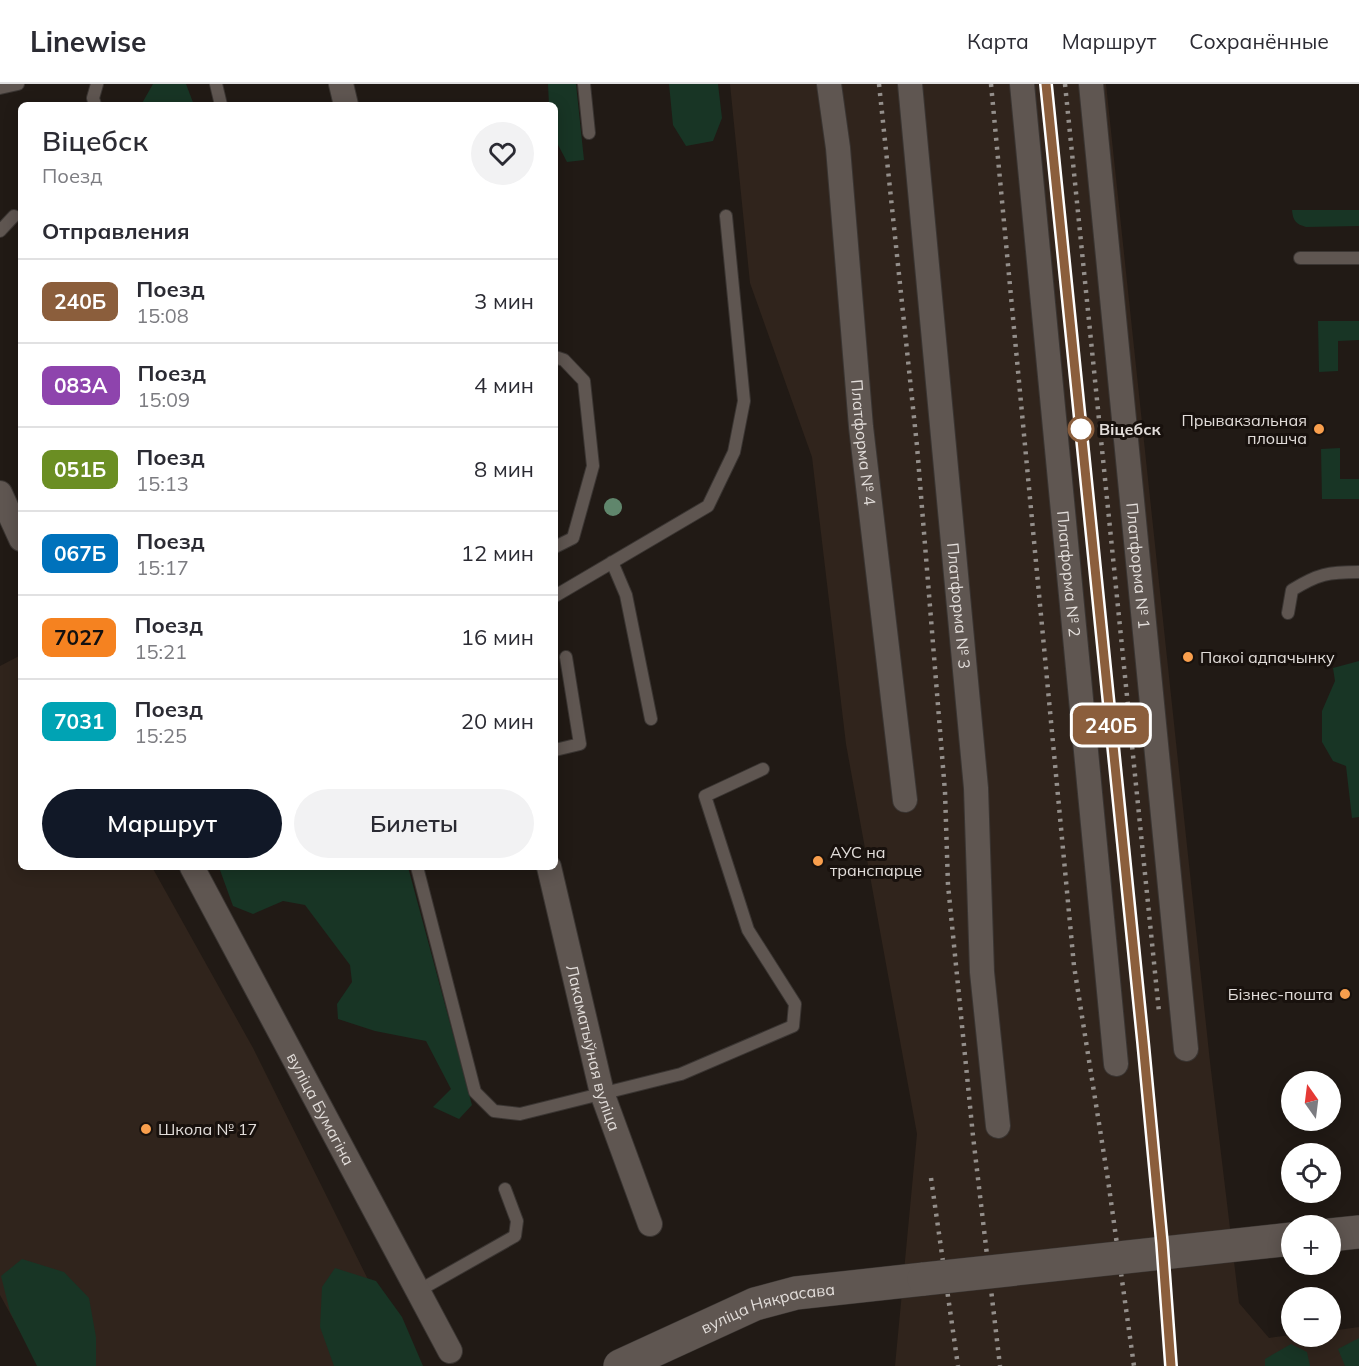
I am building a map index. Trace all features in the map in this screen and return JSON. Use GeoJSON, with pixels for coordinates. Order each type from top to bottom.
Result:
{"type":"FeatureCollection","features":[{"type":"Feature","properties":{"kind":"main road"},"geometry":{"type":"LineString","coordinates":[[1341,1234],[1359,1232]]}},
{"type":"Feature","properties":{"kind":"main road","name":"вуліца Някрасава"},"geometry":{"type":"LineString","coordinates":[[620,1366],[755,1304],[796,1293],[1281,1240]]}},
{"type":"Feature","properties":{"kind":"street"},"geometry":{"type":"LineString","coordinates":[[341,84],[345,102]]}},
{"type":"Feature","properties":{"kind":"street","name":"Платформа № 4"},"geometry":{"type":"LineString","coordinates":[[829,84],[838,148],[861,427],[905,800]]}},
{"type":"Feature","properties":{"kind":"street","name":"Платформа № 3"},"geometry":{"type":"LineString","coordinates":[[910,84],[976,788],[982,972],[998,1126]]}},
{"type":"Feature","properties":{"kind":"street","name":"Платформа № 2"},"geometry":{"type":"LineString","coordinates":[[1022,84],[1116,1064]]}},
{"type":"Feature","properties":{"kind":"street","name":"Платформа № 1"},"geometry":{"type":"LineString","coordinates":[[1091,84],[1186,1049]]}},
{"type":"Feature","properties":{"kind":"street"},"geometry":{"type":"LineString","coordinates":[[0,493],[18,532]]}},
{"type":"Feature","properties":{"kind":"street","name":"вуліца Бумагіна"},"geometry":{"type":"LineString","coordinates":[[194,870],[450,1351]]}},
{"type":"Feature","properties":{"kind":"street","name":"Лакаматыўная вуліца"},"geometry":{"type":"LineString","coordinates":[[550,870],[602,1093],[650,1224]]}},
{"type":"Feature","properties":{"kind":"lane"},"geometry":{"type":"LineString","coordinates":[[0,88],[18,84]]}},
{"type":"Feature","properties":{"kind":"lane"},"geometry":{"type":"LineString","coordinates":[[94,102],[97,84]]}},
{"type":"Feature","properties":{"kind":"lane"},"geometry":{"type":"LineString","coordinates":[[216,84],[220,102]]}},
{"type":"Feature","properties":{"kind":"lane"},"geometry":{"type":"LineString","coordinates":[[584,84],[589,133]]}},
{"type":"Feature","properties":{"kind":"lane"},"geometry":{"type":"LineString","coordinates":[[0,231],[14,216]]}},
{"type":"Feature","properties":{"kind":"lane"},"geometry":{"type":"LineString","coordinates":[[558,594],[708,506],[734,452],[744,401],[726,216]]}},
{"type":"Feature","properties":{"kind":"lane"},"geometry":{"type":"LineString","coordinates":[[1300,258],[1359,258]]}},
{"type":"Feature","properties":{"kind":"lane"},"geometry":{"type":"LineString","coordinates":[[558,358],[564,360],[584,381],[593,466],[573,538],[558,546]]}},
{"type":"Feature","properties":{"kind":"lane"},"geometry":{"type":"LineString","coordinates":[[612,562],[626,595],[651,719]]}},
{"type":"Feature","properties":{"kind":"lane"},"geometry":{"type":"LineString","coordinates":[[1288,614],[1292,590],[1316,576],[1334,572],[1359,572]]}},
{"type":"Feature","properties":{"kind":"lane"},"geometry":{"type":"LineString","coordinates":[[558,749],[580,744],[566,657]]}},
{"type":"Feature","properties":{"kind":"lane"},"geometry":{"type":"LineString","coordinates":[[418,870],[475,1092],[494,1111],[520,1114],[681,1074],[792,1026],[795,1004],[748,930],[705,796],[763,769]]}},
{"type":"Feature","properties":{"kind":"lane"},"geometry":{"type":"LineString","coordinates":[[418,1291],[515,1236],[517,1221],[505,1189]]}},
{"type":"Feature","properties":{"kind":"shaded area"},"geometry":{"type":"Polygon","coordinates":[[[730,84],[1106,84],[1210,1062],[1239,1303],[1269,1338],[1281,1336],[1281,1347],[1341,1347],[1341,1330],[1359,1327],[1359,1366],[895,1366],[917,1134],[846,744],[812,457],[750,283],[730,84]]]}},
{"type":"Feature","properties":{"kind":"shaded area","name":"Школа № 17"},"geometry":{"type":"Polygon","coordinates":[[[18,657],[18,870],[154,870],[253,1048],[411,1366],[39,1366],[0,1295],[0,666],[18,657]]]}},
{"type":"Feature","properties":{"kind":"green space"},"geometry":{"type":"Polygon","coordinates":[[[153,84],[186,84],[193,102],[143,102],[153,84]]]}},
{"type":"Feature","properties":{"kind":"green space"},"geometry":{"type":"Polygon","coordinates":[[[548,84],[576,84],[584,160],[567,162],[558,145],[558,102],[549,102],[548,84]]]}},
{"type":"Feature","properties":{"kind":"green space"},"geometry":{"type":"Polygon","coordinates":[[[669,84],[718,84],[722,118],[713,141],[686,146],[673,125],[669,84]]]}},
{"type":"Feature","properties":{"kind":"green space"},"geometry":{"type":"Polygon","coordinates":[[[1292,210],[1359,210],[1359,226],[1306,227],[1296,222],[1292,210]]]}},
{"type":"Feature","properties":{"kind":"green space"},"geometry":{"type":"Polygon","coordinates":[[[1318,321],[1359,321],[1359,340],[1338,341],[1338,371],[1319,372],[1318,321]]]}},
{"type":"Feature","properties":{"kind":"green space"},"geometry":{"type":"Polygon","coordinates":[[[1340,448],[1340,479],[1359,479],[1359,499],[1322,499],[1321,449],[1340,448]]]}},
{"type":"Feature","properties":{"kind":"green space"},"geometry":{"type":"Polygon","coordinates":[[[1359,661],[1359,817],[1352,818],[1346,766],[1333,761],[1322,742],[1322,711],[1335,681],[1333,668],[1359,661]]]}},
{"type":"Feature","properties":{"kind":"green space"},"geometry":{"type":"Polygon","coordinates":[[[220,870],[409,870],[472,1105],[459,1119],[433,1107],[451,1089],[426,1041],[375,1031],[338,1019],[337,1004],[352,982],[350,965],[305,905],[283,901],[253,914],[233,906],[220,870]]]}},
{"type":"Feature","properties":{"kind":"green space"},"geometry":{"type":"Polygon","coordinates":[[[22,1259],[64,1272],[89,1298],[96,1337],[96,1366],[37,1366],[10,1312],[1,1276],[22,1259]]]}},
{"type":"Feature","properties":{"kind":"green space"},"geometry":{"type":"Polygon","coordinates":[[[335,1268],[376,1281],[402,1317],[423,1366],[334,1366],[320,1327],[322,1287],[335,1268]]]}},
{"type":"Feature","properties":{"kind":"green space"},"geometry":{"type":"Polygon","coordinates":[[[1359,1338],[1359,1366],[1345,1366],[1338,1349],[1359,1338]]]}},
{"type":"Feature","properties":{"kind":"green space"},"geometry":{"type":"Polygon","coordinates":[[[1286,1347],[1297,1347],[1307,1352],[1310,1366],[1265,1366],[1265,1359],[1286,1347]]]}},
{"type":"Feature","properties":{"kind":"railway"},"geometry":{"type":"LineString","coordinates":[[879,84],[917,446],[945,792],[948,885],[973,1136],[1000,1366]]}},
{"type":"Feature","properties":{"kind":"railway"},"geometry":{"type":"LineString","coordinates":[[991,84],[1074,966],[1108,1180],[1134,1366]]}},
{"type":"Feature","properties":{"kind":"railway"},"geometry":{"type":"LineString","coordinates":[[1046,84],[1143,1042],[1171,1366]]}},
{"type":"Feature","properties":{"kind":"railway"},"geometry":{"type":"LineString","coordinates":[[1065,84],[1159,1012]]}},
{"type":"Feature","properties":{"kind":"railway"},"geometry":{"type":"LineString","coordinates":[[931,1178],[958,1366]]}},
{"type":"Feature","properties":{"kind":"train","name":"240Б"},"geometry":{"type":"LineString","coordinates":[[1046,84],[1143,1042],[1171,1366]]}},
{"type":"Feature","properties":{"kind":"place","name":"Віцебск"},"geometry":{"type":"Point","coordinates":[1081,429]}},
{"type":"Feature","properties":{"kind":"place","name":"Прывакзальная плошча"},"geometry":{"type":"Point","coordinates":[1319,429]}},
{"type":"Feature","properties":{"kind":"place","name":"Пакоі адпачынку"},"geometry":{"type":"Point","coordinates":[1188,657]}},
{"type":"Feature","properties":{"kind":"place","name":"АУС на транспарце"},"geometry":{"type":"Point","coordinates":[818,861]}},
{"type":"Feature","properties":{"kind":"place","name":"Бізнес-пошта"},"geometry":{"type":"Point","coordinates":[1345,994]}},
{"type":"Feature","properties":{"kind":"place","name":"Школа № 17"},"geometry":{"type":"Point","coordinates":[146,1129]}}]}
